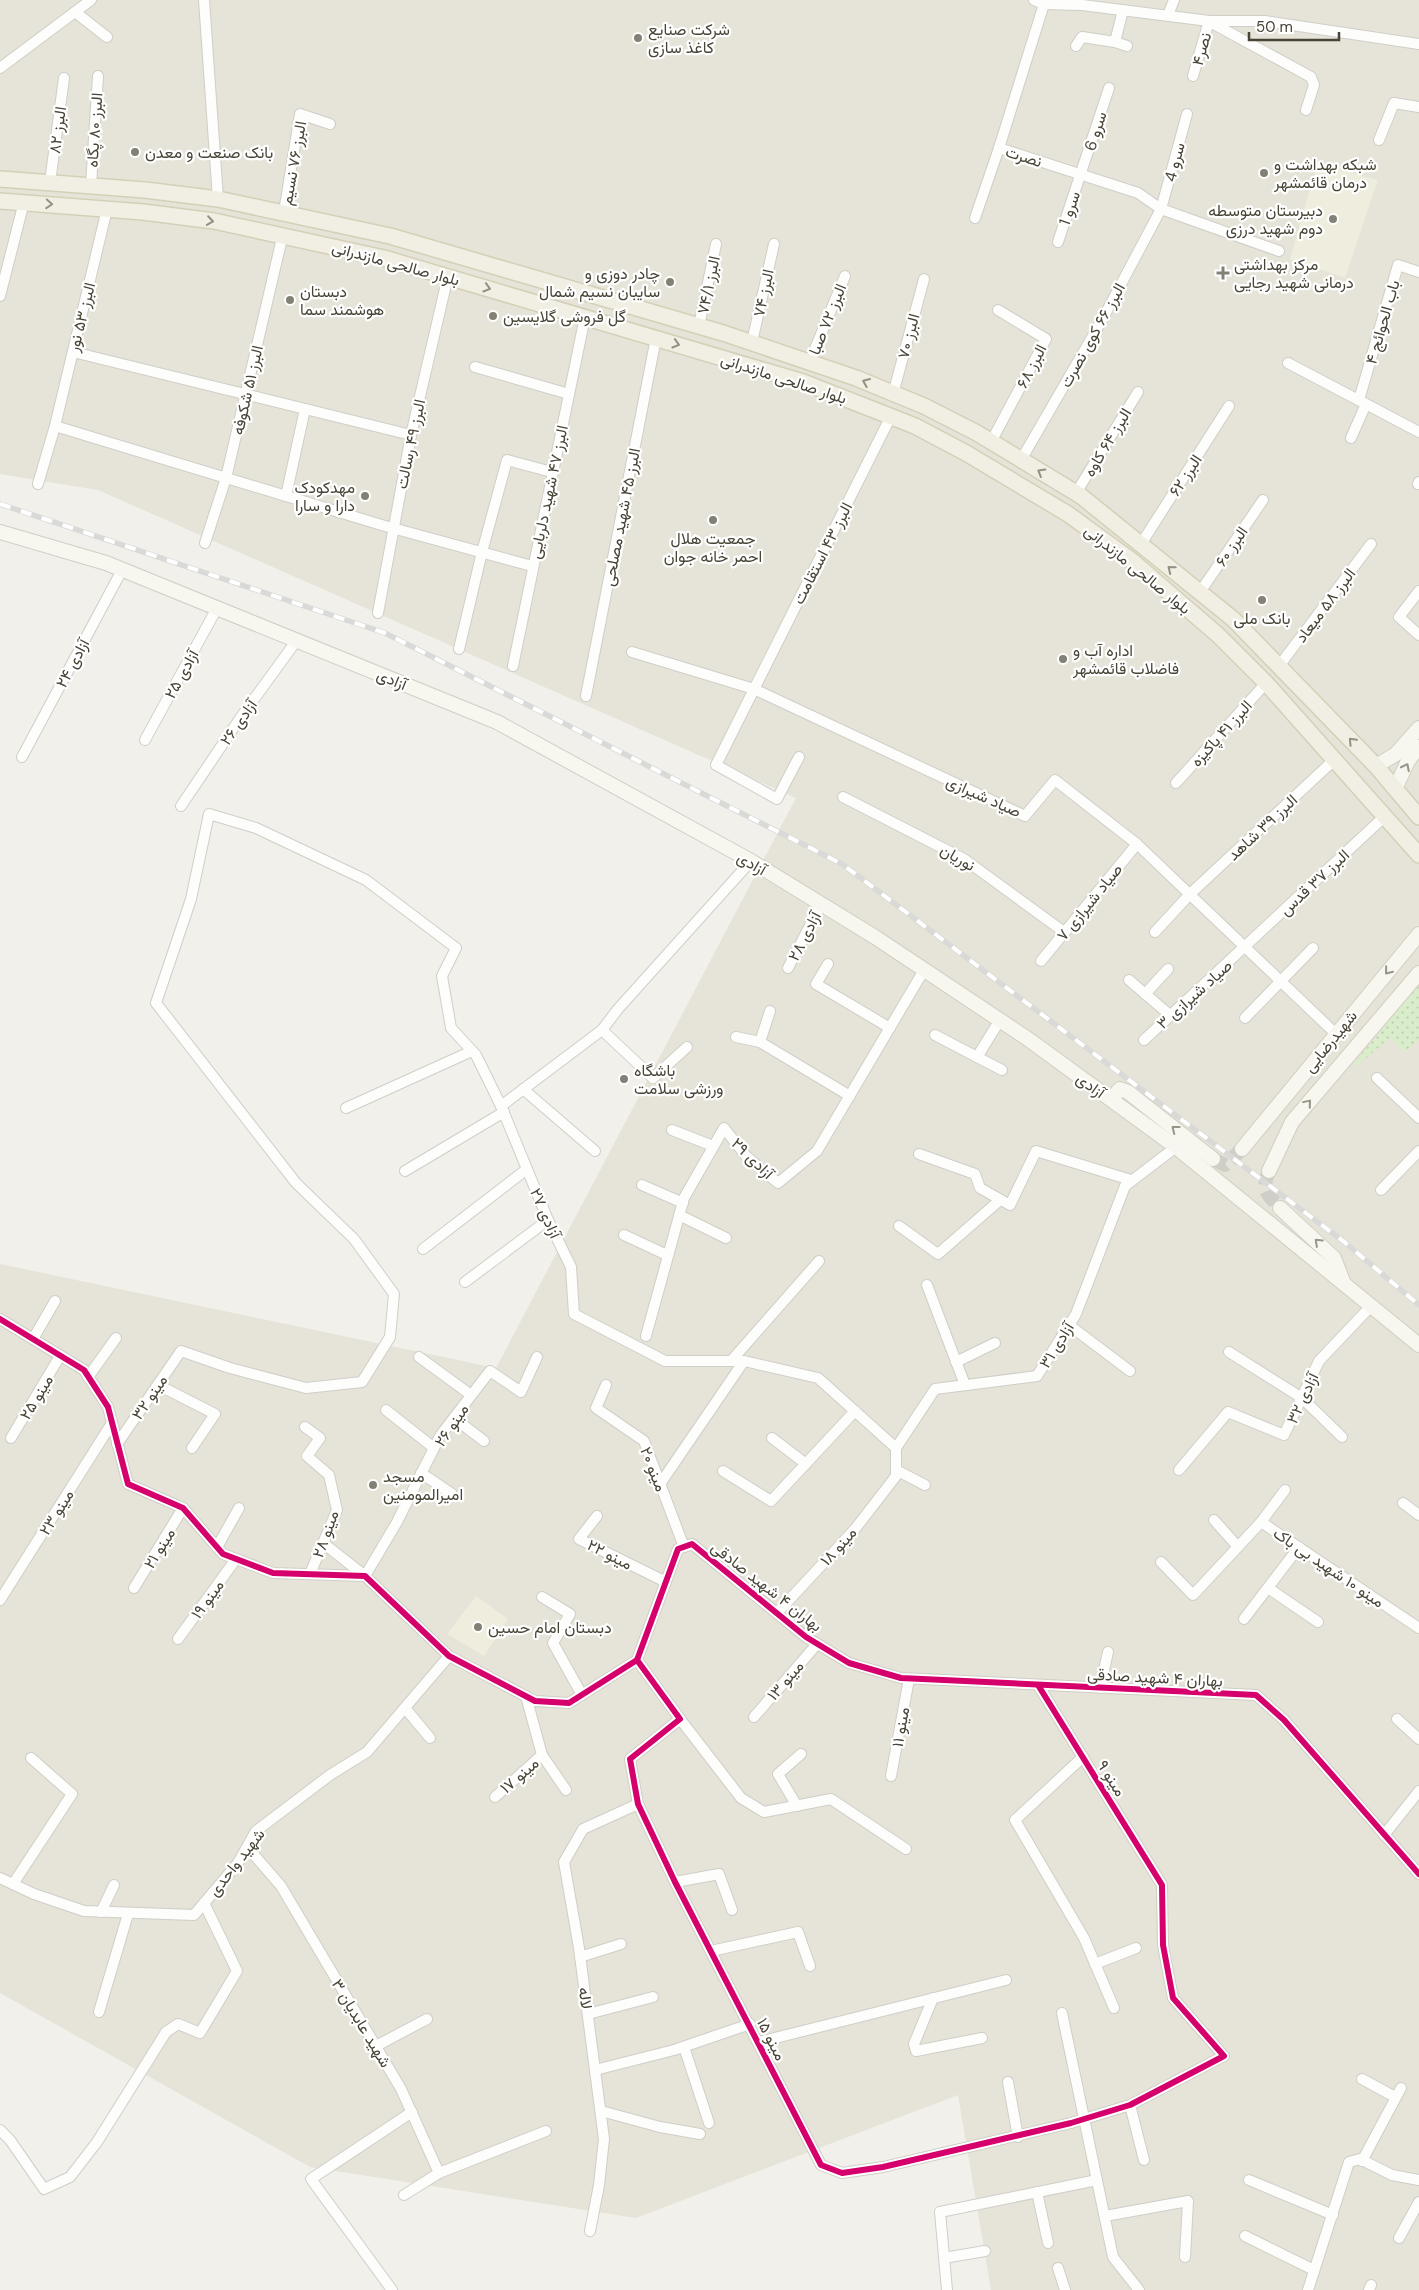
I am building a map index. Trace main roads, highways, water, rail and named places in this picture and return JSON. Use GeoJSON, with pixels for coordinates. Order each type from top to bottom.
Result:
{"type":"FeatureCollection","features":[{"type":"Feature","properties":{"kind":"main road","name":"بلوار صالحی مازندرانی"},"geometry":{"type":"LineString","coordinates":[[0,179],[91,185],[218,200],[284,212],[390,236],[752,342],[810,361],[924,406],[991,442],[1076,493],[1233,619],[1376,766],[1419,817]]}},
{"type":"Feature","properties":{"kind":"main road","name":"بلوار صالحی مازندرانی"},"geometry":{"type":"LineString","coordinates":[[0,201],[107,209],[214,221],[283,234],[384,258],[803,382],[891,416],[966,453],[1068,514],[1131,560],[1218,635],[1266,683],[1419,855]]}},
{"type":"Feature","properties":{"kind":"main road"},"geometry":{"type":"LineString","coordinates":[[651,337],[654,330],[654,313]]}},
{"type":"Feature","properties":{"kind":"main road"},"geometry":{"type":"LineString","coordinates":[[716,357],[714,341],[723,333]]}},
{"type":"Feature","properties":{"kind":"main road","name":"آزادی"},"geometry":{"type":"LineString","coordinates":[[0,532],[122,570],[497,722],[751,861],[1000,1020],[1111,1099],[1176,1147],[1419,1345]]}},
{"type":"Feature","properties":{"kind":"main road"},"geometry":{"type":"LineString","coordinates":[[1376,766],[1396,754],[1419,728]]}},
{"type":"Feature","properties":{"kind":"main road"},"geometry":{"type":"LineString","coordinates":[[1395,788],[1408,760],[1419,747]]}},
{"type":"Feature","properties":{"kind":"main road","name":"شهیدرضایی"},"geometry":{"type":"LineString","coordinates":[[1242,1149],[1419,934]]}},
{"type":"Feature","properties":{"kind":"main road","name":"شهیدرضایی"},"geometry":{"type":"LineString","coordinates":[[1269,1171],[1292,1122],[1419,973]]}},
{"type":"Feature","properties":{"kind":"main road"},"geometry":{"type":"LineString","coordinates":[[1111,1099],[1120,1089],[1128,1092],[1213,1159]]}},
{"type":"Feature","properties":{"kind":"main road"},"geometry":{"type":"LineString","coordinates":[[1275,1109],[1292,1122]]}},
{"type":"Feature","properties":{"kind":"main road"},"geometry":{"type":"LineString","coordinates":[[1280,1208],[1334,1258],[1344,1282]]}},
{"type":"Feature","properties":{"kind":"tunnel"},"geometry":{"type":"LineString","coordinates":[[1213,1159],[1225,1165],[1242,1149]]}},
{"type":"Feature","properties":{"kind":"tunnel"},"geometry":{"type":"LineString","coordinates":[[1269,1171],[1266,1183],[1267,1191],[1280,1208]]}},
{"type":"Feature","properties":{"kind":"railway"},"geometry":{"type":"LineString","coordinates":[[0,504],[385,633],[842,864],[1343,1241],[1419,1305]]}},
{"type":"Feature","properties":{"kind":"place","name":"شرکت صنایع کاغذ سازی"},"geometry":{"type":"Point","coordinates":[638,38]}},
{"type":"Feature","properties":{"kind":"place","name":"بانک صنعت و معدن"},"geometry":{"type":"Point","coordinates":[135,152]}},
{"type":"Feature","properties":{"kind":"place","name":"شبکه بهداشت و درمان قائمشهر"},"geometry":{"type":"Point","coordinates":[1264,173]}},
{"type":"Feature","properties":{"kind":"place","name":"دبیرستان متوسطه دوم شهید درزی"},"geometry":{"type":"Point","coordinates":[1333,219]}},
{"type":"Feature","properties":{"kind":"place","name":"مرکز بهداشتی درمانی شهید رجایی"},"geometry":{"type":"Point","coordinates":[1223,273]}},
{"type":"Feature","properties":{"kind":"place","name":"چادر دوزی و سایبان نسیم شمال"},"geometry":{"type":"Point","coordinates":[670,282]}},
{"type":"Feature","properties":{"kind":"place","name":"دبستان هوشمند سما"},"geometry":{"type":"Point","coordinates":[290,300]}},
{"type":"Feature","properties":{"kind":"place","name":"گل فروشی گلایسین"},"geometry":{"type":"Point","coordinates":[493,316]}},
{"type":"Feature","properties":{"kind":"place","name":"مهدکودک دارا و سارا"},"geometry":{"type":"Point","coordinates":[365,496]}},
{"type":"Feature","properties":{"kind":"place","name":"جمعیت هلال احمر خانه جوان"},"geometry":{"type":"Point","coordinates":[713,520]}},
{"type":"Feature","properties":{"kind":"place","name":"بانک ملی"},"geometry":{"type":"Point","coordinates":[1262,600]}},
{"type":"Feature","properties":{"kind":"place","name":"اداره آب و فاضلاب قائمشهر"},"geometry":{"type":"Point","coordinates":[1063,659]}},
{"type":"Feature","properties":{"kind":"place","name":"باشگاه ورزشی سلامت"},"geometry":{"type":"Point","coordinates":[624,1079]}},
{"type":"Feature","properties":{"kind":"place","name":"مسجد امیرالمومنین"},"geometry":{"type":"Point","coordinates":[373,1485]}},
{"type":"Feature","properties":{"kind":"place","name":"دبستان امام حسین"},"geometry":{"type":"Point","coordinates":[478,1627]}}]}
